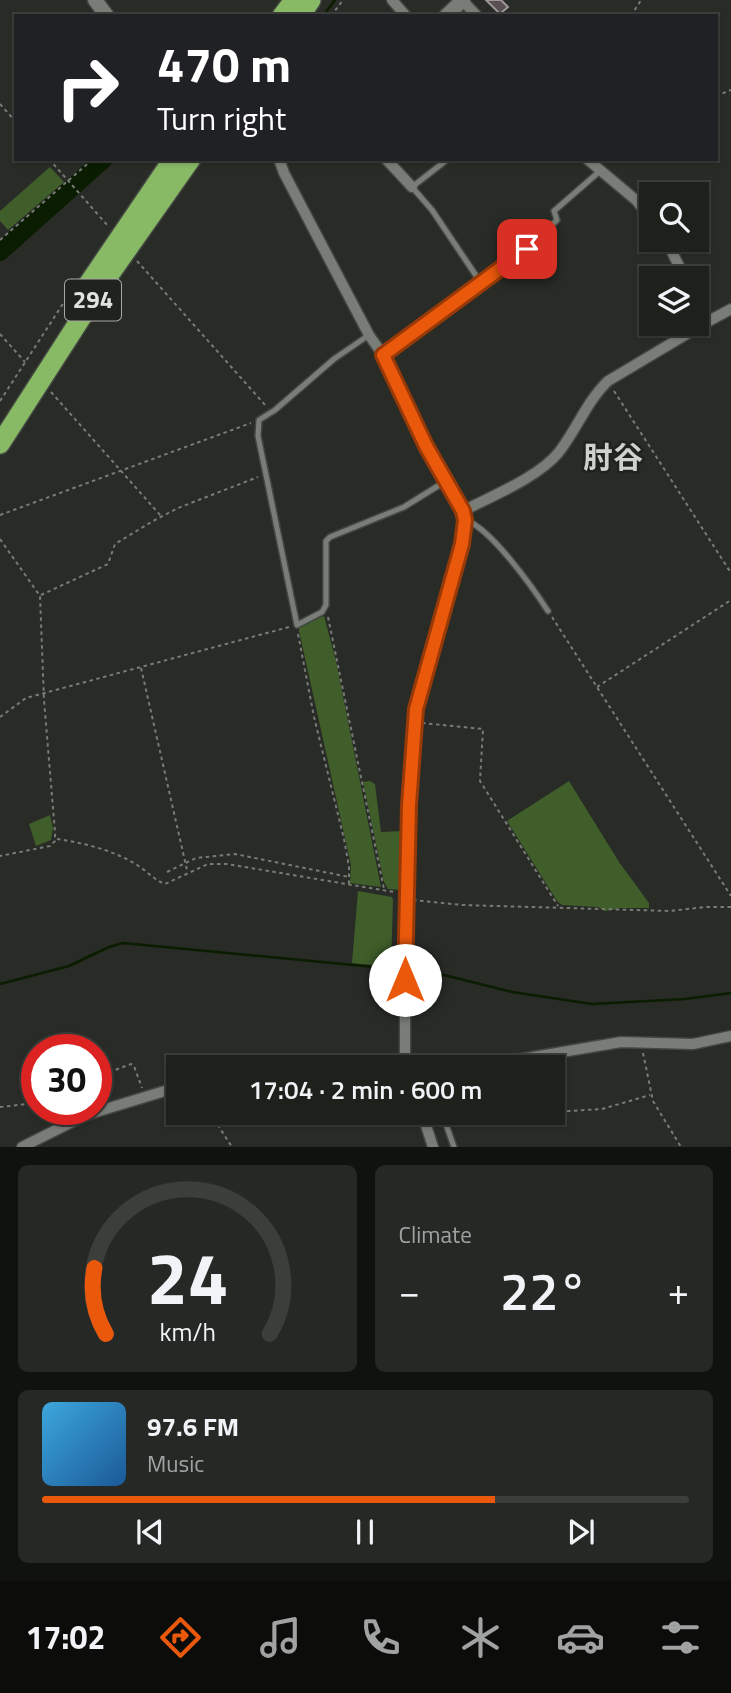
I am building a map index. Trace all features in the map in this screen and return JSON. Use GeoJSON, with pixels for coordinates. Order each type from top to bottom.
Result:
{"type":"FeatureCollection","features":[{"type":"Feature","properties":{"kind":"highway","name":"294"},"geometry":{"type":"LineString","coordinates":[[0,444],[172,161]]}},
{"type":"Feature","properties":{"kind":"highway","name":"294"},"geometry":{"type":"LineString","coordinates":[[0,420],[122,244],[189,161]]}},
{"type":"Feature","properties":{"kind":"street"},"geometry":{"type":"LineString","coordinates":[[393,0],[404,14]]}},
{"type":"Feature","properties":{"kind":"street"},"geometry":{"type":"LineString","coordinates":[[448,14],[463,0],[475,14]]}},
{"type":"Feature","properties":{"kind":"street"},"geometry":{"type":"LineString","coordinates":[[280,161],[369,335],[383,355],[426,446],[447,480],[464,516],[462,544],[414,723],[405,897],[404,1055]]}},
{"type":"Feature","properties":{"kind":"street"},"geometry":{"type":"LineString","coordinates":[[388,161],[412,187]]}},
{"type":"Feature","properties":{"kind":"street"},"geometry":{"type":"LineString","coordinates":[[589,161],[639,204]]}},
{"type":"Feature","properties":{"kind":"street"},"geometry":{"type":"LineString","coordinates":[[709,320],[731,309]]}},
{"type":"Feature","properties":{"kind":"street"},"geometry":{"type":"LineString","coordinates":[[464,516],[553,460],[595,393],[608,381],[682,336]]}},
{"type":"Feature","properties":{"kind":"street"},"geometry":{"type":"LineString","coordinates":[[543,1055],[641,1041],[684,1045],[731,1036]]}},
{"type":"Feature","properties":{"kind":"street"},"geometry":{"type":"LineString","coordinates":[[22,1147],[86,1115],[166,1091]]}},
{"type":"Feature","properties":{"kind":"street"},"geometry":{"type":"LineString","coordinates":[[426,1125],[433,1147]]}},
{"type":"Feature","properties":{"kind":"lane"},"geometry":{"type":"LineString","coordinates":[[445,161],[412,187],[432,210],[481,284]]}},
{"type":"Feature","properties":{"kind":"lane"},"geometry":{"type":"LineString","coordinates":[[383,355],[527,249],[557,220],[554,211],[600,171]]}},
{"type":"Feature","properties":{"kind":"lane"},"geometry":{"type":"LineString","coordinates":[[369,335],[334,359],[259,420],[258,436],[297,625],[322,612],[326,605],[326,541],[330,537],[404,508],[447,480]]}},
{"type":"Feature","properties":{"kind":"lane"},"geometry":{"type":"LineString","coordinates":[[464,516],[490,537],[548,611]]}},
{"type":"Feature","properties":{"kind":"lane"},"geometry":{"type":"LineString","coordinates":[[446,1125],[454,1147]]}},
{"type":"Feature","properties":{"kind":"path"},"geometry":{"type":"LineString","coordinates":[[0,104],[14,120]]}},
{"type":"Feature","properties":{"kind":"path"},"geometry":{"type":"LineString","coordinates":[[50,161],[271,412]]}},
{"type":"Feature","properties":{"kind":"path"},"geometry":{"type":"LineString","coordinates":[[0,240],[91,161]]}},
{"type":"Feature","properties":{"kind":"path"},"geometry":{"type":"LineString","coordinates":[[0,401],[68,296]]}},
{"type":"Feature","properties":{"kind":"path"},"geometry":{"type":"LineString","coordinates":[[0,334],[25,362]]}},
{"type":"Feature","properties":{"kind":"path"},"geometry":{"type":"LineString","coordinates":[[608,381],[731,573]]}},
{"type":"Feature","properties":{"kind":"path"},"geometry":{"type":"LineString","coordinates":[[48,389],[162,517]]}},
{"type":"Feature","properties":{"kind":"path"},"geometry":{"type":"LineString","coordinates":[[0,515],[259,420]]}},
{"type":"Feature","properties":{"kind":"path"},"geometry":{"type":"LineString","coordinates":[[40,596],[108,564],[113,548],[119,541],[162,517],[266,474]]}},
{"type":"Feature","properties":{"kind":"path"},"geometry":{"type":"LineString","coordinates":[[0,539],[40,596],[55,838],[50,846],[0,856]]}},
{"type":"Feature","properties":{"kind":"path"},"geometry":{"type":"LineString","coordinates":[[597,687],[731,600]]}},
{"type":"Feature","properties":{"kind":"path"},"geometry":{"type":"LineString","coordinates":[[548,611],[731,896]]}},
{"type":"Feature","properties":{"kind":"path"},"geometry":{"type":"LineString","coordinates":[[322,612],[327,617],[335,653],[384,891]]}},
{"type":"Feature","properties":{"kind":"path"},"geometry":{"type":"LineString","coordinates":[[0,717],[20,701],[44,693],[297,625],[314,717],[344,839],[349,886]]}},
{"type":"Feature","properties":{"kind":"path"},"geometry":{"type":"LineString","coordinates":[[141,667],[188,871]]}},
{"type":"Feature","properties":{"kind":"path"},"geometry":{"type":"LineString","coordinates":[[414,723],[483,729],[480,781],[559,907]]}},
{"type":"Feature","properties":{"kind":"path"},"geometry":{"type":"LineString","coordinates":[[55,838],[84,843],[136,864],[165,884],[208,863],[384,891],[405,897],[485,906],[670,911],[731,907]]}},
{"type":"Feature","properties":{"kind":"path"},"geometry":{"type":"LineString","coordinates":[[167,872],[184,862],[212,855],[235,854],[349,877]]}},
{"type":"Feature","properties":{"kind":"path"},"geometry":{"type":"LineString","coordinates":[[641,1041],[653,1101],[681,1147]]}},
{"type":"Feature","properties":{"kind":"path"},"geometry":{"type":"LineString","coordinates":[[112,1071],[131,1064],[143,1090],[148,1090]]}},
{"type":"Feature","properties":{"kind":"path"},"geometry":{"type":"LineString","coordinates":[[565,1111],[602,1109],[651,1095]]}},
{"type":"Feature","properties":{"kind":"path"},"geometry":{"type":"LineString","coordinates":[[0,1107],[21,1105]]}},
{"type":"Feature","properties":{"kind":"path"},"geometry":{"type":"LineString","coordinates":[[217,1125],[232,1147]]}},
{"type":"Feature","properties":{"kind":"green space"},"geometry":{"type":"Polygon","coordinates":[[[50,167],[64,182],[8,230],[0,221],[0,211],[50,167]]]}},
{"type":"Feature","properties":{"kind":"green space"},"geometry":{"type":"Polygon","coordinates":[[[324,616],[336,661],[381,887],[350,883],[351,865],[299,631],[299,626],[324,616]]]}},
{"type":"Feature","properties":{"kind":"green space"},"geometry":{"type":"Polygon","coordinates":[[[370,781],[375,784],[381,832],[402,831],[401,890],[388,889],[384,882],[363,782],[370,781]]]}},
{"type":"Feature","properties":{"kind":"green space"},"geometry":{"type":"Polygon","coordinates":[[[569,781],[619,862],[649,903],[649,908],[605,911],[598,907],[562,905],[557,901],[507,821],[569,781]]]}},
{"type":"Feature","properties":{"kind":"green space"},"geometry":{"type":"Polygon","coordinates":[[[50,815],[53,828],[51,840],[36,846],[29,824],[50,815]]]}},
{"type":"Feature","properties":{"kind":"green space"},"geometry":{"type":"Polygon","coordinates":[[[358,891],[392,897],[391,967],[352,963],[358,891]]]}},
{"type":"Feature","properties":{"kind":"building"},"geometry":{"type":"Polygon","coordinates":[[[486,0],[501,0],[508,7],[500,14],[486,0]]]}},
{"type":"Feature","properties":{"kind":"waterway"},"geometry":{"type":"LineString","coordinates":[[324,14],[335,0]]}},
{"type":"Feature","properties":{"kind":"waterway"},"geometry":{"type":"LineString","coordinates":[[0,252],[102,161]]}},
{"type":"Feature","properties":{"kind":"waterway"},"geometry":{"type":"LineString","coordinates":[[0,984],[69,966],[123,943],[395,969]]}},
{"type":"Feature","properties":{"kind":"waterway"},"geometry":{"type":"LineString","coordinates":[[412,971],[444,975],[512,992],[592,1004],[685,999],[731,993]]}},
{"type":"Feature","properties":{"kind":"district","name":"肘谷"},"geometry":{"type":"Point","coordinates":[613,458]}},
{"type":"Feature","properties":{"kind":"route"},"geometry":{"type":"LineString","coordinates":[[405,980],[405,900],[414,723],[462,544],[465,520],[463,511],[426,446],[383,355],[527,249]]}}]}
